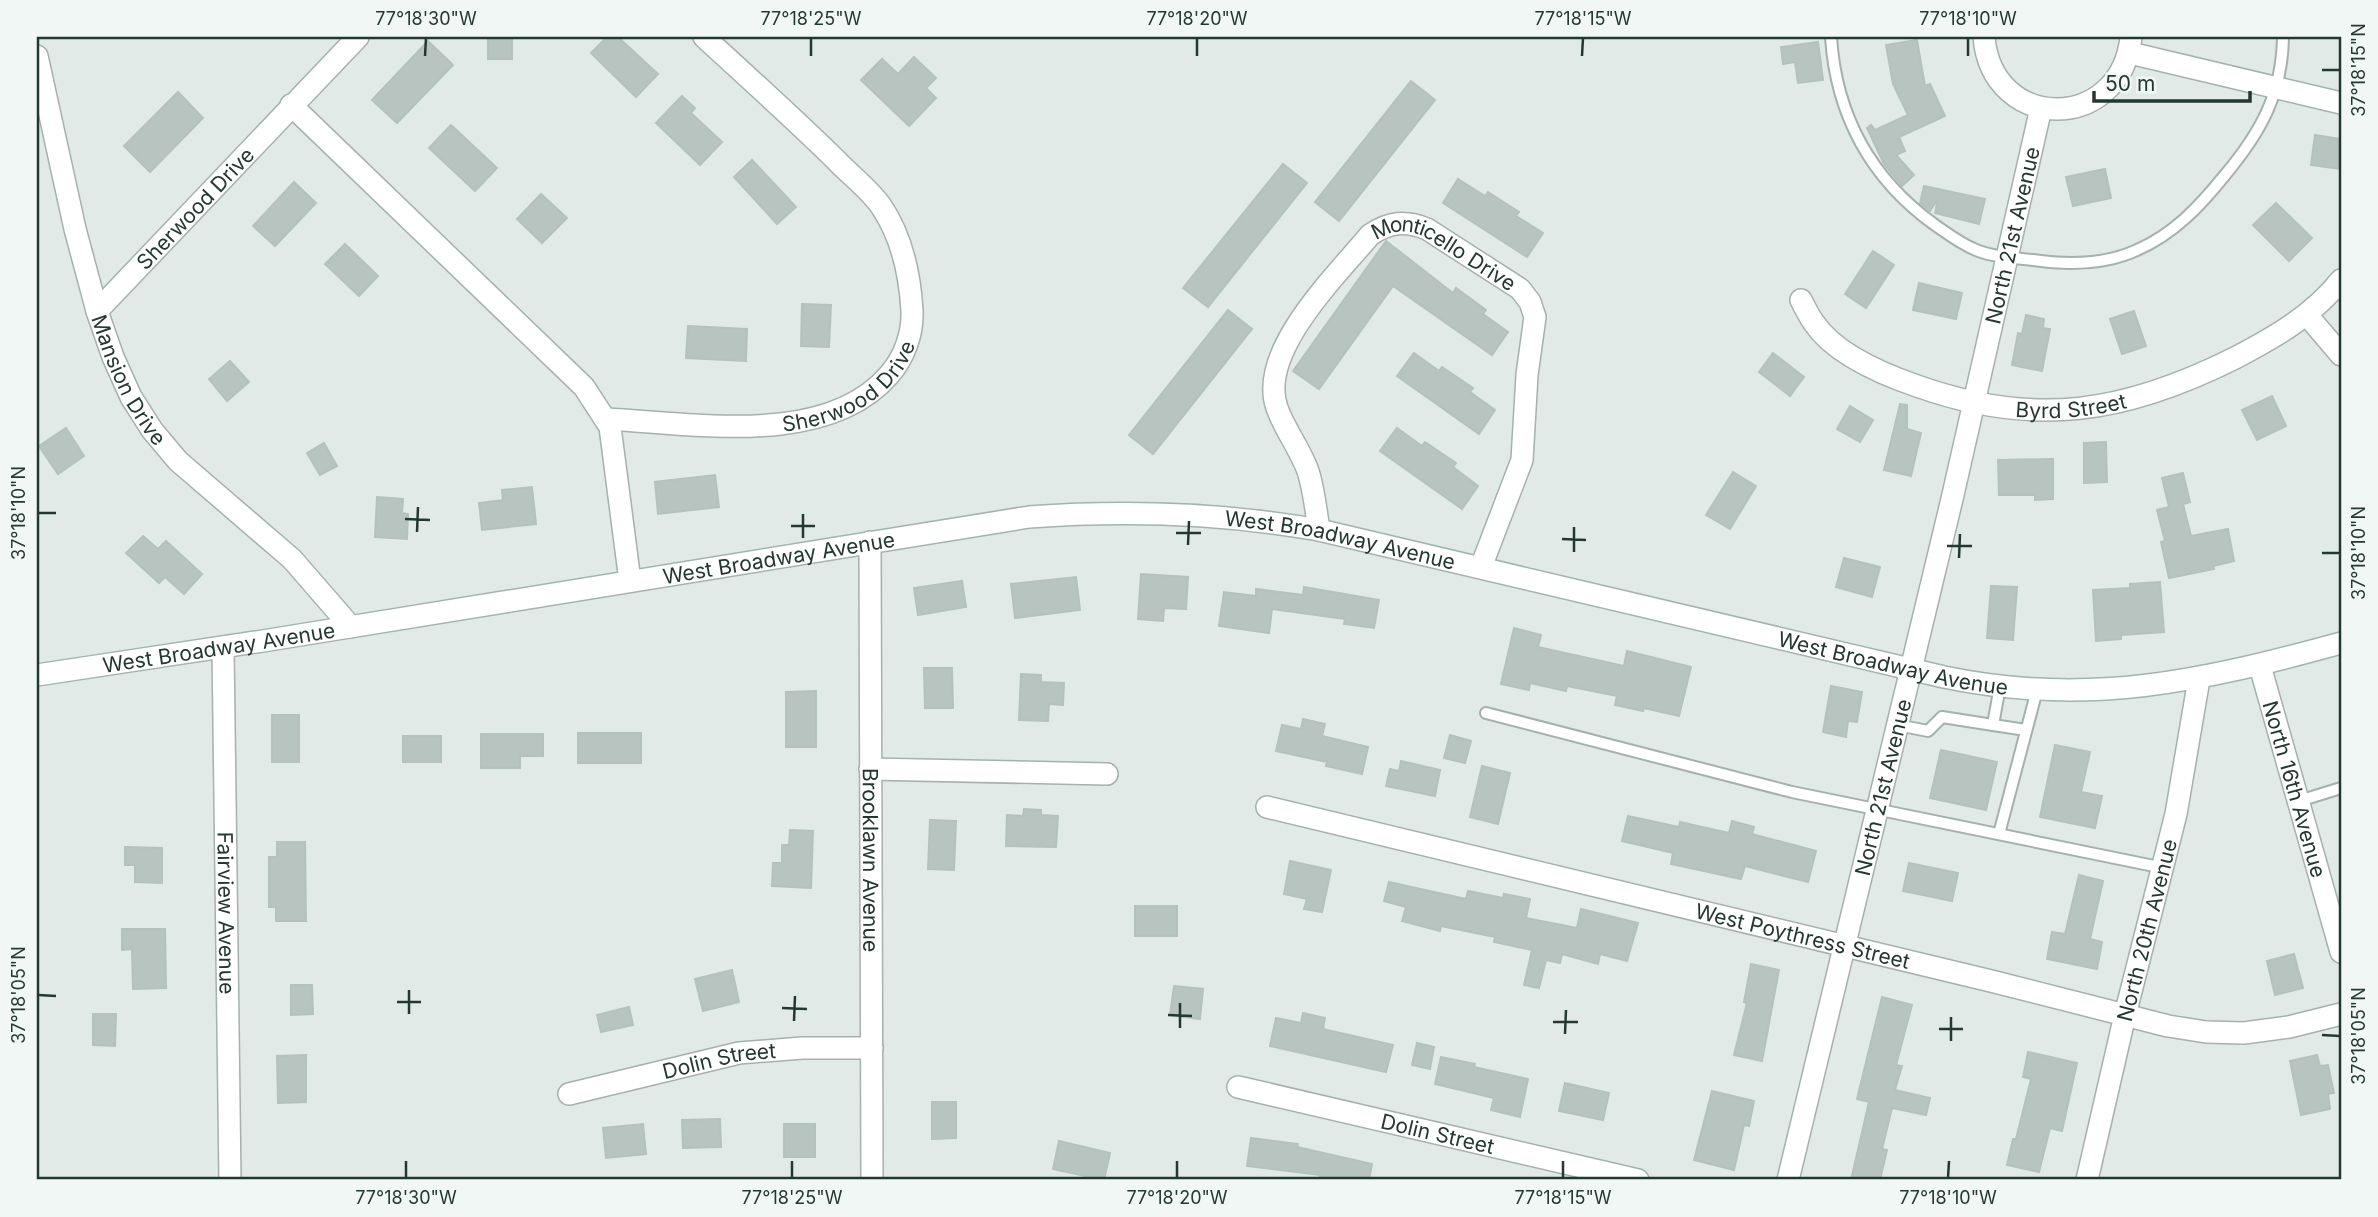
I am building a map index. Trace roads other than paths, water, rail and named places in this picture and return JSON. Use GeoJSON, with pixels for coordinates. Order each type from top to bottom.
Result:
{"type":"FeatureCollection","features":[{"type":"Feature","properties":{"kind":"street","name":"Sherwood Drive"},"geometry":{"type":"LineString","coordinates":[[97,311],[358,37]]}},
{"type":"Feature","properties":{"kind":"street","name":"Sherwood Drive"},"geometry":{"type":"LineString","coordinates":[[606,419],[721,425],[769,424],[816,418],[840,411],[862,399],[882,383],[895,368],[910,336],[911,296],[905,260],[895,231],[880,204],[801,125],[704,37]]}},
{"type":"Feature","properties":{"kind":"street"},"geometry":{"type":"LineString","coordinates":[[1984,37],[1987,58],[2001,83],[2023,101],[2041,108],[2061,110],[2097,99],[2112,86],[2123,71],[2130,45],[2341,103]]}},
{"type":"Feature","properties":{"kind":"street","name":"Mansion Drive"},"geometry":{"type":"LineString","coordinates":[[37,57],[75,229],[97,311],[131,397],[152,430],[178,461],[292,559],[351,626]]}},
{"type":"Feature","properties":{"kind":"street"},"geometry":{"type":"LineString","coordinates":[[291,106],[584,387],[610,427],[630,581]]}},
{"type":"Feature","properties":{"kind":"street","name":"North 21st Avenue"},"geometry":{"type":"LineString","coordinates":[[1788,1180],[1952,499],[2041,108]]}},
{"type":"Feature","properties":{"kind":"street","name":"Monticello Drive"},"geometry":{"type":"LineString","coordinates":[[1319,530],[1309,474],[1277,408],[1273,388],[1275,369],[1280,354],[1302,317],[1370,235],[1394,222],[1412,223],[1427,229],[1520,289],[1530,302],[1535,317],[1527,375],[1521,470],[1481,567]]}},
{"type":"Feature","properties":{"kind":"street","name":"Byrd Street"},"geometry":{"type":"LineString","coordinates":[[1801,300],[1821,332],[1857,359],[1888,376],[1972,403],[2044,411],[2115,404],[2146,396],[2211,369],[2267,342],[2307,315],[2341,280]]}},
{"type":"Feature","properties":{"kind":"street"},"geometry":{"type":"LineString","coordinates":[[2307,315],[2341,355]]}},
{"type":"Feature","properties":{"kind":"street","name":"West Broadway Avenue"},"geometry":{"type":"LineString","coordinates":[[37,675],[1030,517],[1088,513],[1192,514],[1262,520],[1319,530],[1910,668],[2000,686],[2036,690],[2112,690],[2199,679],[2260,666],[2341,643]]}},
{"type":"Feature","properties":{"kind":"street","name":"Brooklawn Avenue"},"geometry":{"type":"LineString","coordinates":[[870,542],[872,1180]]}},
{"type":"Feature","properties":{"kind":"street","name":"Fairview Avenue"},"geometry":{"type":"LineString","coordinates":[[223,647],[230,1180]]}},
{"type":"Feature","properties":{"kind":"street","name":"North 16th Avenue"},"geometry":{"type":"LineString","coordinates":[[2260,666],[2341,952]]}},
{"type":"Feature","properties":{"kind":"street","name":"North 20th Avenue"},"geometry":{"type":"LineString","coordinates":[[2087,1180],[2125,1015],[2164,868],[2186,761],[2199,679]]}},
{"type":"Feature","properties":{"kind":"street"},"geometry":{"type":"LineString","coordinates":[[870,769],[1107,774]]}},
{"type":"Feature","properties":{"kind":"street","name":"West Poythress Street"},"geometry":{"type":"LineString","coordinates":[[1266,807],[2168,1026],[2206,1032],[2244,1033],[2289,1027],[2341,1014]]}},
{"type":"Feature","properties":{"kind":"street","name":"Dolin Street"},"geometry":{"type":"LineString","coordinates":[[569,1094],[738,1054],[802,1048],[873,1048]]}},
{"type":"Feature","properties":{"kind":"street","name":"Dolin Street"},"geometry":{"type":"LineString","coordinates":[[1238,1087],[1638,1180]]}},
{"type":"Feature","properties":{"kind":"lane"},"geometry":{"type":"LineString","coordinates":[[1831,37],[1840,97],[1850,124],[1868,157],[1891,187],[1919,213],[1976,250],[2052,263],[2085,263],[2115,258],[2156,241],[2180,225],[2242,156],[2257,132],[2277,87],[2283,55],[2283,37]]}},
{"type":"Feature","properties":{"kind":"lane"},"geometry":{"type":"LineString","coordinates":[[1993,725],[2000,686]]}},
{"type":"Feature","properties":{"kind":"lane"},"geometry":{"type":"LineString","coordinates":[[1999,834],[2036,690]]}},
{"type":"Feature","properties":{"kind":"lane"},"geometry":{"type":"LineString","coordinates":[[1486,713],[1791,792],[2164,868]]}},
{"type":"Feature","properties":{"kind":"lane"},"geometry":{"type":"LineString","coordinates":[[1896,725],[1928,731],[1942,717],[2026,730]]}},
{"type":"Feature","properties":{"kind":"lane"},"geometry":{"type":"LineString","coordinates":[[2299,801],[2341,788]]}}]}
